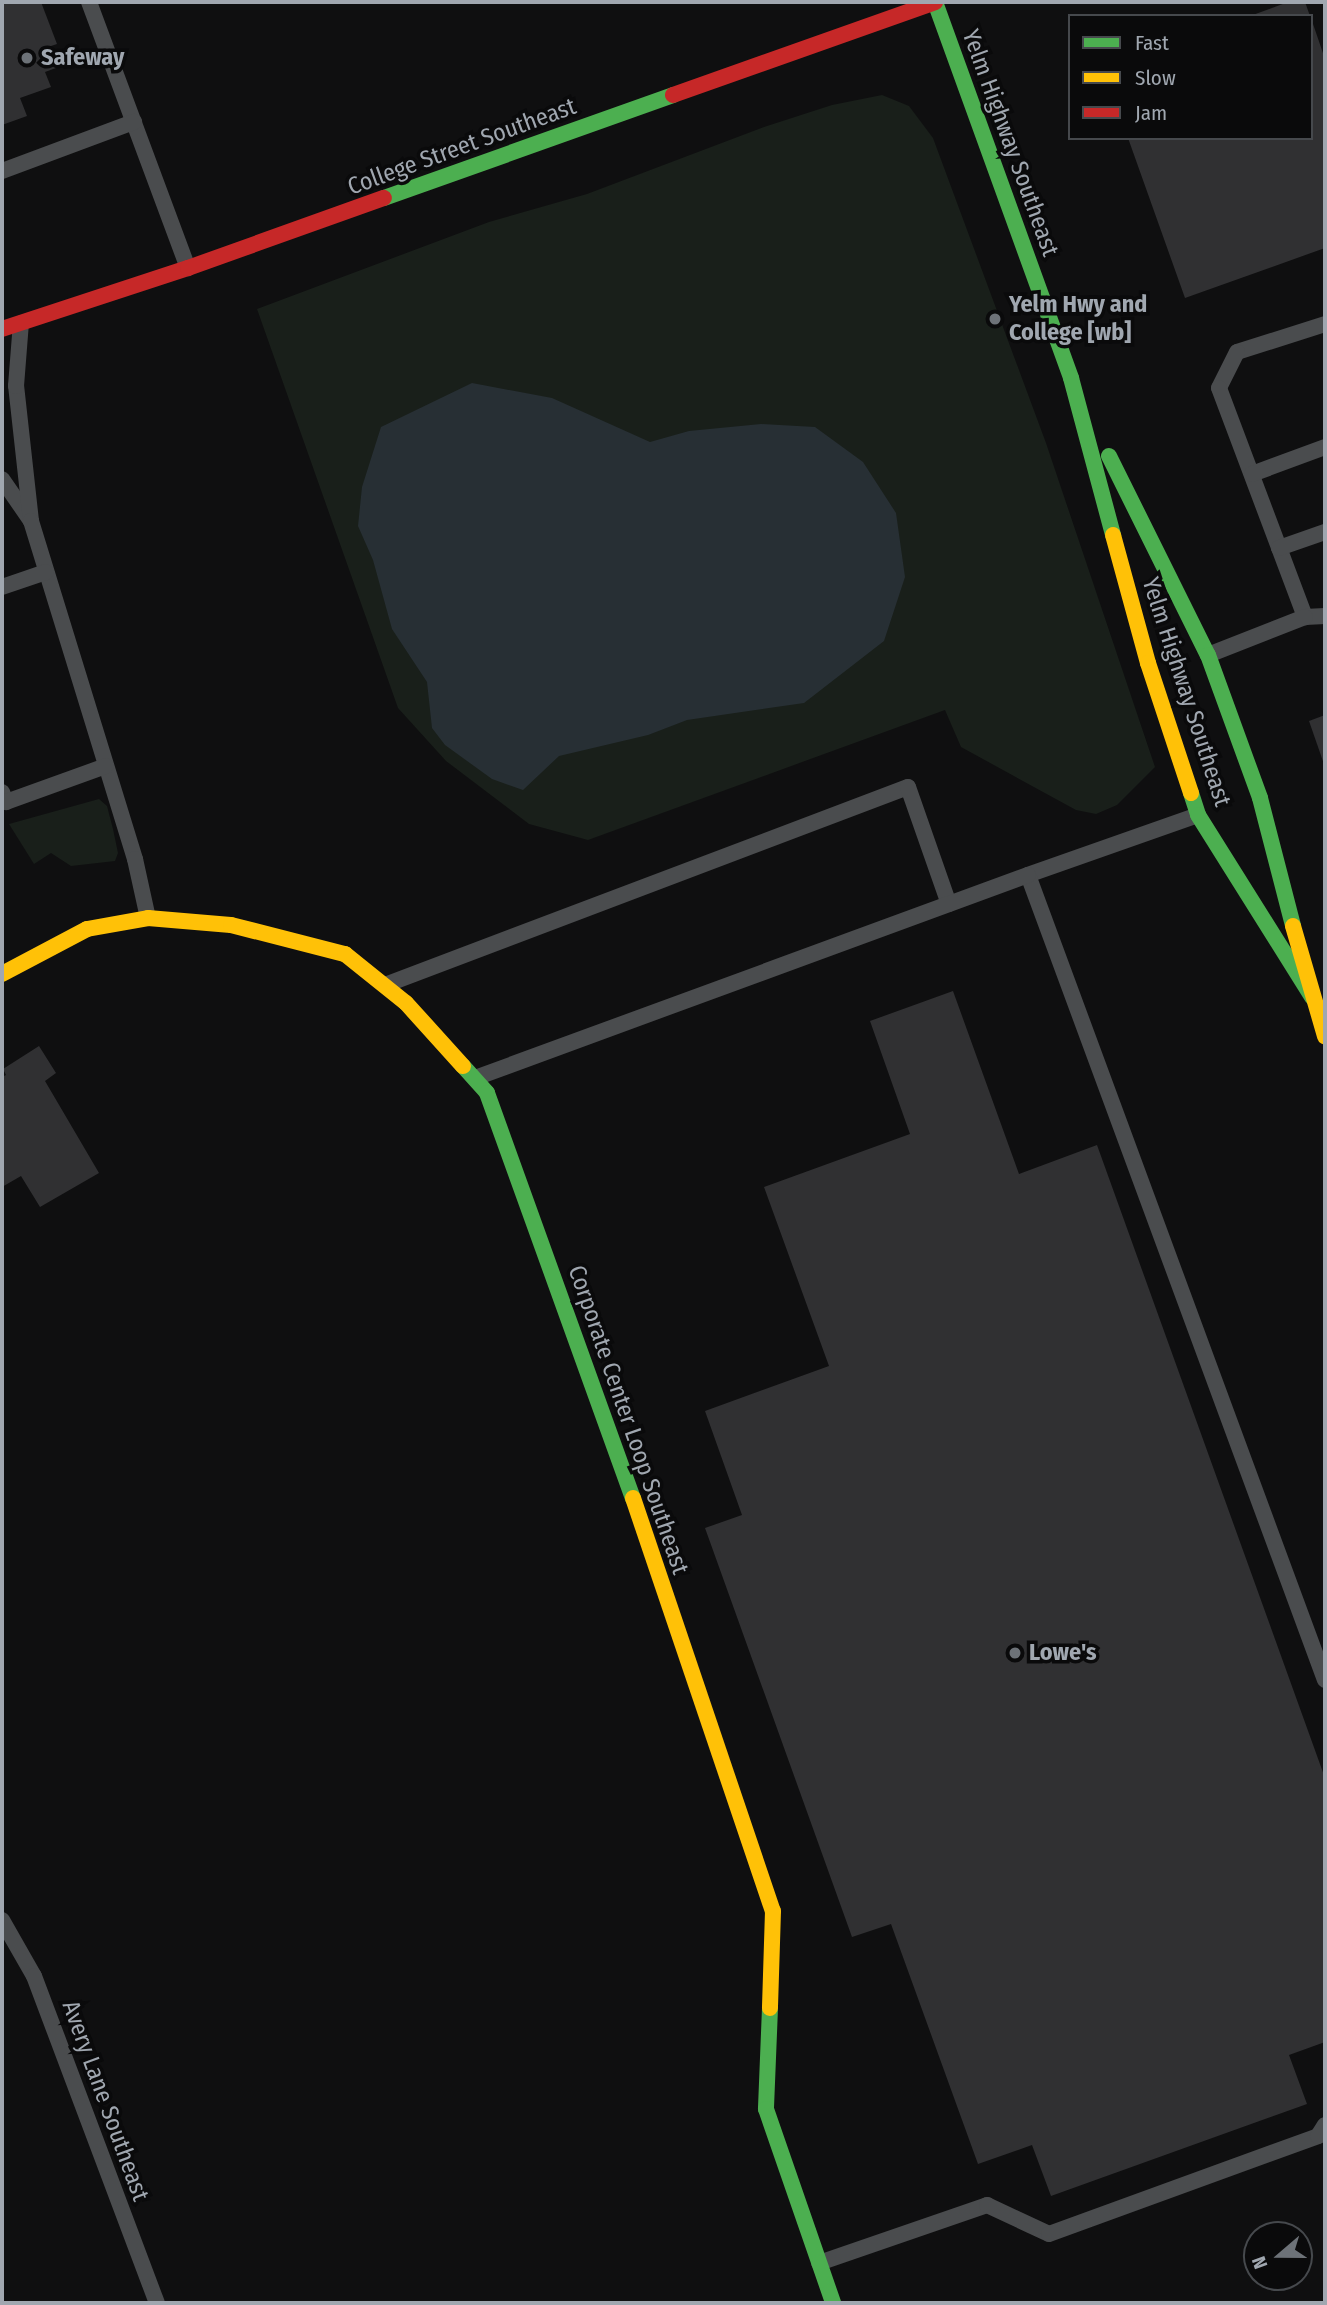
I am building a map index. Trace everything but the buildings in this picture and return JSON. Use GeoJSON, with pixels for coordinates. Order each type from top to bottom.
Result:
{"type":"FeatureCollection","features":[{"type":"Feature","properties":{"kind":"main road","name":"College Street Southeast"},"geometry":{"type":"LineString","coordinates":[[2,329],[188,268],[935,2]]}},
{"type":"Feature","properties":{"kind":"main road","name":"Yelm Highway Southeast"},"geometry":{"type":"LineString","coordinates":[[935,2],[1071,378],[1148,663],[1198,815],[1312,997]]}},
{"type":"Feature","properties":{"kind":"main road","name":"Yelm Highway Southeast"},"geometry":{"type":"LineString","coordinates":[[1071,378],[1208,654],[1260,798],[1312,997],[1325,1036]]}},
{"type":"Feature","properties":{"kind":"main road","name":"Corporate Center Loop Southeast"},"geometry":{"type":"LineString","coordinates":[[2,974],[87,929],[148,918],[231,925],[345,954],[406,1003],[487,1093],[593,1386],[773,1911],[765,2109],[833,2303]]}},
{"type":"Feature","properties":{"kind":"lane"},"geometry":{"type":"LineString","coordinates":[[89,2],[188,268]]}},
{"type":"Feature","properties":{"kind":"lane"},"geometry":{"type":"LineString","coordinates":[[2,171],[134,122]]}},
{"type":"Feature","properties":{"kind":"lane"},"geometry":{"type":"LineString","coordinates":[[21,322],[16,386],[31,521],[135,859],[148,918]]}},
{"type":"Feature","properties":{"kind":"lane"},"geometry":{"type":"LineString","coordinates":[[1305,617],[1219,388],[1237,352],[1325,324]]}},
{"type":"Feature","properties":{"kind":"lane"},"geometry":{"type":"LineString","coordinates":[[1252,474],[1325,447]]}},
{"type":"Feature","properties":{"kind":"lane"},"geometry":{"type":"LineString","coordinates":[[2,479],[31,521]]}},
{"type":"Feature","properties":{"kind":"lane"},"geometry":{"type":"LineString","coordinates":[[1279,548],[1325,532]]}},
{"type":"Feature","properties":{"kind":"lane"},"geometry":{"type":"LineString","coordinates":[[2,587],[47,572]]}},
{"type":"Feature","properties":{"kind":"lane"},"geometry":{"type":"LineString","coordinates":[[1208,654],[1305,617],[1325,616]]}},
{"type":"Feature","properties":{"kind":"lane"},"geometry":{"type":"LineString","coordinates":[[2,792],[6,802],[106,766]]}},
{"type":"Feature","properties":{"kind":"lane"},"geometry":{"type":"LineString","coordinates":[[384,985],[908,787],[949,904]]}},
{"type":"Feature","properties":{"kind":"lane"},"geometry":{"type":"LineString","coordinates":[[474,1078],[1198,815]]}},
{"type":"Feature","properties":{"kind":"lane"},"geometry":{"type":"LineString","coordinates":[[1028,875],[1325,1680]]}},
{"type":"Feature","properties":{"kind":"lane","name":"Avery Lane Southeast"},"geometry":{"type":"LineString","coordinates":[[2,1920],[34,1976],[157,2303]]}},
{"type":"Feature","properties":{"kind":"lane"},"geometry":{"type":"LineString","coordinates":[[819,2263],[987,2204],[1049,2234],[1318,2136],[1325,2124]]}},
{"type":"Feature","properties":{"kind":"shaded area"},"geometry":{"type":"Polygon","coordinates":[[[882,95],[909,106],[933,138],[1046,443],[1155,767],[1117,805],[1096,814],[1076,810],[961,747],[945,710],[588,840],[529,824],[446,761],[398,708],[257,309],[489,222],[587,194],[764,127],[832,105],[882,95]]]}},
{"type":"Feature","properties":{"kind":"shaded area"},"geometry":{"type":"Polygon","coordinates":[[[472,383],[552,398],[650,442],[689,431],[761,424],[815,427],[863,462],[896,513],[905,577],[884,641],[804,703],[687,720],[648,735],[559,756],[523,790],[492,779],[445,745],[432,728],[427,682],[392,629],[373,560],[358,526],[362,487],[381,427],[472,383]]]}},
{"type":"Feature","properties":{"kind":"shaded area"},"geometry":{"type":"Polygon","coordinates":[[[99,799],[107,806],[113,829],[118,853],[115,861],[71,866],[51,853],[34,864],[9,824],[99,799]]]}},
{"type":"Feature","properties":{"kind":"traffic: fast"},"geometry":{"type":"LineString","coordinates":[[935,2],[1071,378],[1113,535]]}},
{"type":"Feature","properties":{"kind":"traffic: fast"},"geometry":{"type":"LineString","coordinates":[[384,198],[673,95]]}},
{"type":"Feature","properties":{"kind":"traffic: fast"},"geometry":{"type":"LineString","coordinates":[[1109,456],[1208,655],[1260,798],[1293,926]]}},
{"type":"Feature","properties":{"kind":"traffic: fast"},"geometry":{"type":"LineString","coordinates":[[1191,793],[1198,815],[1312,997]]}},
{"type":"Feature","properties":{"kind":"traffic: fast"},"geometry":{"type":"LineString","coordinates":[[463,1066],[487,1093],[633,1498]]}},
{"type":"Feature","properties":{"kind":"traffic: fast"},"geometry":{"type":"LineString","coordinates":[[770,2008],[766,2109],[833,2303]]}},
{"type":"Feature","properties":{"kind":"traffic: slow"},"geometry":{"type":"LineString","coordinates":[[1113,535],[1148,663],[1191,793]]}},
{"type":"Feature","properties":{"kind":"traffic: slow"},"geometry":{"type":"LineString","coordinates":[[2,974],[87,929],[148,918],[231,925],[345,954],[406,1003],[463,1066]]}},
{"type":"Feature","properties":{"kind":"traffic: slow"},"geometry":{"type":"LineString","coordinates":[[1293,926],[1325,1036]]}},
{"type":"Feature","properties":{"kind":"traffic: slow"},"geometry":{"type":"LineString","coordinates":[[633,1498],[773,1911],[770,2008]]}},
{"type":"Feature","properties":{"kind":"traffic: jam"},"geometry":{"type":"LineString","coordinates":[[673,95],[935,2]]}},
{"type":"Feature","properties":{"kind":"traffic: jam"},"geometry":{"type":"LineString","coordinates":[[2,329],[188,268],[384,198]]}},
{"type":"Feature","properties":{"kind":"place","name":"Safeway"},"geometry":{"type":"Point","coordinates":[27,58]}},
{"type":"Feature","properties":{"kind":"place","name":"Yelm Hwy and College [wb]"},"geometry":{"type":"Point","coordinates":[995,319]}},
{"type":"Feature","properties":{"kind":"place","name":"Lowe's"},"geometry":{"type":"Point","coordinates":[1015,1653]}}]}
